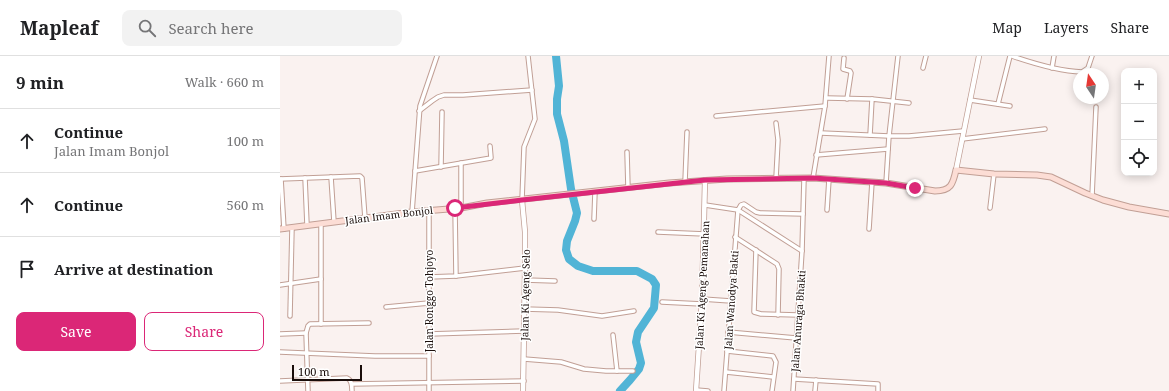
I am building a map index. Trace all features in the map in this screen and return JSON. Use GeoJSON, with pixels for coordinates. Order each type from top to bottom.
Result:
{"type":"FeatureCollection","features":[{"type":"Feature","properties":{"kind":"main road","name":"Jalan Imam Bonjol"},"geometry":{"type":"LineString","coordinates":[[282,229],[429,210],[705,180],[813,178],[886,183],[935,191],[943,190],[952,184],[956,170]]}},
{"type":"Feature","properties":{"kind":"main road"},"geometry":{"type":"LineString","coordinates":[[956,170],[1050,177],[1092,196],[1129,207],[1169,214]]}},
{"type":"Feature","properties":{"kind":"street"},"geometry":{"type":"LineString","coordinates":[[412,212],[419,111],[421,100],[437,56]]}},
{"type":"Feature","properties":{"kind":"street"},"geometry":{"type":"LineString","coordinates":[[522,200],[524,147],[535,119],[528,56]]}},
{"type":"Feature","properties":{"kind":"street"},"geometry":{"type":"LineString","coordinates":[[813,178],[826,106],[829,56]]}},
{"type":"Feature","properties":{"kind":"street"},"geometry":{"type":"LineString","coordinates":[[886,183],[889,136],[898,56]]}},
{"type":"Feature","properties":{"kind":"street"},"geometry":{"type":"LineString","coordinates":[[923,68],[926,56]]}},
{"type":"Feature","properties":{"kind":"street"},"geometry":{"type":"LineString","coordinates":[[956,170],[979,56]]}},
{"type":"Feature","properties":{"kind":"street"},"geometry":{"type":"LineString","coordinates":[[998,104],[1011,56],[1052,68],[1080,72],[1084,72],[1090,66],[1092,56]]}},
{"type":"Feature","properties":{"kind":"street"},"geometry":{"type":"LineString","coordinates":[[1052,68],[1054,56]]}},
{"type":"Feature","properties":{"kind":"street"},"geometry":{"type":"LineString","coordinates":[[844,58],[843,68],[851,73],[847,98]]}},
{"type":"Feature","properties":{"kind":"street"},"geometry":{"type":"LineString","coordinates":[[419,111],[438,97],[444,95],[532,90]]}},
{"type":"Feature","properties":{"kind":"street"},"geometry":{"type":"LineString","coordinates":[[827,98],[847,98],[909,103]]}},
{"type":"Feature","properties":{"kind":"street"},"geometry":{"type":"LineString","coordinates":[[870,135],[872,100]]}},
{"type":"Feature","properties":{"kind":"street"},"geometry":{"type":"LineString","coordinates":[[970,100],[1010,106]]}},
{"type":"Feature","properties":{"kind":"street"},"geometry":{"type":"LineString","coordinates":[[716,116],[826,106]]}},
{"type":"Feature","properties":{"kind":"street"},"geometry":{"type":"LineString","coordinates":[[1092,196],[1096,107]]}},
{"type":"Feature","properties":{"kind":"street"},"geometry":{"type":"LineString","coordinates":[[440,167],[442,112]]}},
{"type":"Feature","properties":{"kind":"street"},"geometry":{"type":"LineString","coordinates":[[776,123],[778,140],[776,178]]}},
{"type":"Feature","properties":{"kind":"street"},"geometry":{"type":"LineString","coordinates":[[962,139],[1045,129]]}},
{"type":"Feature","properties":{"kind":"street"},"geometry":{"type":"LineString","coordinates":[[821,133],[909,136],[963,131]]}},
{"type":"Feature","properties":{"kind":"street"},"geometry":{"type":"LineString","coordinates":[[685,182],[686,132]]}},
{"type":"Feature","properties":{"kind":"street"},"geometry":{"type":"LineString","coordinates":[[414,171],[491,158],[490,146]]}},
{"type":"Feature","properties":{"kind":"street"},"geometry":{"type":"LineString","coordinates":[[816,155],[888,149]]}},
{"type":"Feature","properties":{"kind":"street"},"geometry":{"type":"LineString","coordinates":[[627,152],[628,188]]}},
{"type":"Feature","properties":{"kind":"street"},"geometry":{"type":"LineString","coordinates":[[456,276],[461,163]]}},
{"type":"Feature","properties":{"kind":"street"},"geometry":{"type":"LineString","coordinates":[[990,208],[994,174]]}},
{"type":"Feature","properties":{"kind":"street"},"geometry":{"type":"LineString","coordinates":[[282,229],[281,179],[358,175],[362,178],[365,218]]}},
{"type":"Feature","properties":{"kind":"street"},"geometry":{"type":"LineString","coordinates":[[331,177],[334,222]]}},
{"type":"Feature","properties":{"kind":"street"},"geometry":{"type":"LineString","coordinates":[[305,178],[308,225]]}},
{"type":"Feature","properties":{"kind":"street","name":"Jalan Anuraga Bhakti"},"geometry":{"type":"LineString","coordinates":[[793,391],[802,251],[804,178]]}},
{"type":"Feature","properties":{"kind":"street","name":"Jalan Ki Ageng Pemanahan"},"geometry":{"type":"LineString","coordinates":[[696,390],[702,302],[705,180]]}},
{"type":"Feature","properties":{"kind":"street"},"geometry":{"type":"LineString","coordinates":[[827,210],[829,180]]}},
{"type":"Feature","properties":{"kind":"street"},"geometry":{"type":"LineString","coordinates":[[869,228],[872,182]]}},
{"type":"Feature","properties":{"kind":"street"},"geometry":{"type":"LineString","coordinates":[[594,219],[595,192]]}},
{"type":"Feature","properties":{"kind":"street","name":"Jalan Ki Ageng Selo"},"geometry":{"type":"LineString","coordinates":[[522,200],[526,268],[523,391]]}},
{"type":"Feature","properties":{"kind":"street"},"geometry":{"type":"LineString","coordinates":[[738,210],[741,205],[744,204],[760,213],[803,214]]}},
{"type":"Feature","properties":{"kind":"street"},"geometry":{"type":"LineString","coordinates":[[705,205],[738,210],[802,251]]}},
{"type":"Feature","properties":{"kind":"street","name":"Jalan Ronggo Tohjoyo"},"geometry":{"type":"LineString","coordinates":[[429,210],[429,391]]}},
{"type":"Feature","properties":{"kind":"street","name":"Jalan Wanodya Bakti"},"geometry":{"type":"LineString","coordinates":[[724,391],[738,210]]}},
{"type":"Feature","properties":{"kind":"street"},"geometry":{"type":"LineString","coordinates":[[321,324],[322,224]]}},
{"type":"Feature","properties":{"kind":"street"},"geometry":{"type":"LineString","coordinates":[[290,316],[292,228]]}},
{"type":"Feature","properties":{"kind":"street"},"geometry":{"type":"LineString","coordinates":[[658,232],[704,234]]}},
{"type":"Feature","properties":{"kind":"street"},"geometry":{"type":"LineString","coordinates":[[735,237],[775,262],[778,266],[778,315]]}},
{"type":"Feature","properties":{"kind":"street"},"geometry":{"type":"LineString","coordinates":[[756,250],[753,311],[757,313],[778,315],[798,315]]}},
{"type":"Feature","properties":{"kind":"street"},"geometry":{"type":"LineString","coordinates":[[429,277],[456,276],[526,268]]}},
{"type":"Feature","properties":{"kind":"street"},"geometry":{"type":"LineString","coordinates":[[280,284],[321,279]]}},
{"type":"Feature","properties":{"kind":"street"},"geometry":{"type":"LineString","coordinates":[[525,280],[555,281]]}},
{"type":"Feature","properties":{"kind":"street"},"geometry":{"type":"LineString","coordinates":[[662,302],[731,301]]}},
{"type":"Feature","properties":{"kind":"street"},"geometry":{"type":"LineString","coordinates":[[386,307],[429,303]]}},
{"type":"Feature","properties":{"kind":"street"},"geometry":{"type":"LineString","coordinates":[[524,309],[558,310],[602,316],[634,311]]}},
{"type":"Feature","properties":{"kind":"street"},"geometry":{"type":"LineString","coordinates":[[308,391],[306,328],[309,325],[321,324],[369,323]]}},
{"type":"Feature","properties":{"kind":"street"},"geometry":{"type":"LineString","coordinates":[[430,334],[524,331]]}},
{"type":"Feature","properties":{"kind":"street"},"geometry":{"type":"LineString","coordinates":[[728,332],[796,338]]}},
{"type":"Feature","properties":{"kind":"street"},"geometry":{"type":"LineString","coordinates":[[280,334],[306,334]]}},
{"type":"Feature","properties":{"kind":"street"},"geometry":{"type":"LineString","coordinates":[[613,335],[617,371]]}},
{"type":"Feature","properties":{"kind":"street"},"geometry":{"type":"LineString","coordinates":[[727,351],[772,355],[776,361],[772,391]]}},
{"type":"Feature","properties":{"kind":"street"},"geometry":{"type":"LineString","coordinates":[[280,352],[306,354],[429,356]]}},
{"type":"Feature","properties":{"kind":"street"},"geometry":{"type":"LineString","coordinates":[[524,358],[556,361],[584,369],[633,371]]}},
{"type":"Feature","properties":{"kind":"street"},"geometry":{"type":"LineString","coordinates":[[726,372],[773,377]]}},
{"type":"Feature","properties":{"kind":"street"},"geometry":{"type":"LineString","coordinates":[[280,380],[346,378],[349,379],[352,384],[352,391]]}},
{"type":"Feature","properties":{"kind":"street"},"geometry":{"type":"LineString","coordinates":[[794,379],[878,384],[878,391]]}},
{"type":"Feature","properties":{"kind":"street"},"geometry":{"type":"LineString","coordinates":[[815,391],[816,380]]}},
{"type":"Feature","properties":{"kind":"street"},"geometry":{"type":"LineString","coordinates":[[352,384],[524,381]]}},
{"type":"Feature","properties":{"kind":"street"},"geometry":{"type":"LineString","coordinates":[[696,390],[708,391]]}},
{"type":"Feature","properties":{"kind":"waterway"},"geometry":{"type":"LineString","coordinates":[[556,56],[559,86],[557,114],[564,141],[571,189],[577,213],[567,241],[566,250],[569,259],[578,266],[593,271],[637,271],[652,279],[656,285],[654,308],[638,332],[636,342],[641,363],[639,369],[620,391]]}},
{"type":"Feature","properties":{"kind":"route"},"geometry":{"type":"LineString","coordinates":[[455,208],[669,183],[727,179],[813,178],[886,183],[915,188]]}}]}
